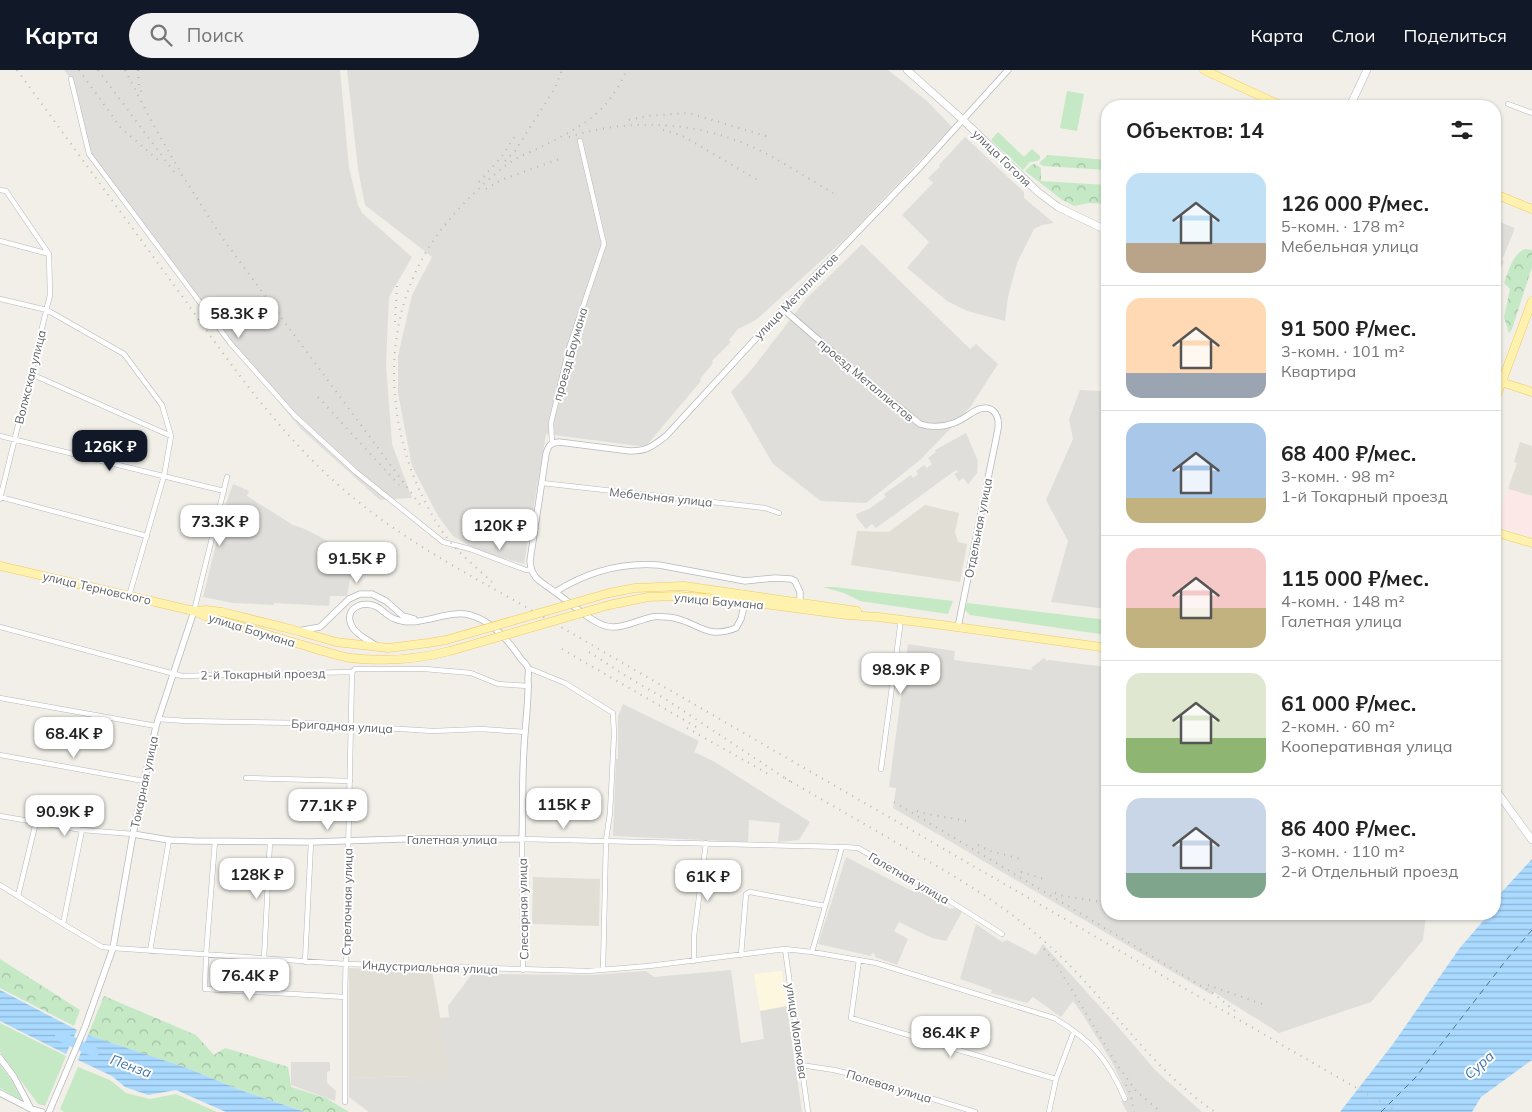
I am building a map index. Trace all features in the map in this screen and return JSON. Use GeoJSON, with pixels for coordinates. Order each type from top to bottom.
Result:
{"type":"FeatureCollection","features":[{"type":"Feature","properties":{"kind":"main road","name":"улица Гоголя"},"geometry":{"type":"LineString","coordinates":[[907,70],[963,120],[1019,176],[1044,197],[1058,207],[1101,228]]}},
{"type":"Feature","properties":{"kind":"main road"},"geometry":{"type":"LineString","coordinates":[[1204,70],[1269,100]]}},
{"type":"Feature","properties":{"kind":"main road"},"geometry":{"type":"LineString","coordinates":[[1353,100],[1367,70]]}},
{"type":"Feature","properties":{"kind":"main road"},"geometry":{"type":"LineString","coordinates":[[1501,196],[1532,209]]}},
{"type":"Feature","properties":{"kind":"main road"},"geometry":{"type":"LineString","coordinates":[[1501,374],[1532,301]]}},
{"type":"Feature","properties":{"kind":"main road"},"geometry":{"type":"LineString","coordinates":[[1501,382],[1532,392]]}},
{"type":"Feature","properties":{"kind":"main road"},"geometry":{"type":"LineString","coordinates":[[1501,534],[1532,543]]}},
{"type":"Feature","properties":{"kind":"main road","name":"улица Терновского"},"geometry":{"type":"LineString","coordinates":[[0,566],[194,611]]}},
{"type":"Feature","properties":{"kind":"main road","name":"улица Баумана"},"geometry":{"type":"LineString","coordinates":[[194,611],[222,612],[336,642],[380,648],[446,640],[609,593],[635,588],[684,586],[800,602],[856,611],[878,617]]}},
{"type":"Feature","properties":{"kind":"main road","name":"улица Баумана"},"geometry":{"type":"LineString","coordinates":[[194,611],[205,616],[350,658],[374,660],[426,657],[609,605],[648,597],[678,596],[878,617],[1101,647]]}},
{"type":"Feature","properties":{"kind":"main road"},"geometry":{"type":"LineString","coordinates":[[1501,797],[1532,840]]}},
{"type":"Feature","properties":{"kind":"street","name":"улица Металлистов"},"geometry":{"type":"LineString","coordinates":[[552,443],[559,442],[641,451],[651,447],[666,436],[783,309],[920,167],[1008,70]]}},
{"type":"Feature","properties":{"kind":"street"},"geometry":{"type":"LineString","coordinates":[[71,79],[89,154],[231,344],[294,415],[356,472],[443,542],[470,549],[530,570],[535,577],[555,592],[599,624],[608,627],[653,617],[668,617],[680,619],[711,632],[725,632],[736,628],[741,619],[745,602]]}},
{"type":"Feature","properties":{"kind":"street"},"geometry":{"type":"LineString","coordinates":[[1508,104],[1532,114]]}},
{"type":"Feature","properties":{"kind":"street","name":"проезд Баумана"},"geometry":{"type":"LineString","coordinates":[[530,570],[531,548],[546,454],[548,447],[552,443],[550,423],[569,348],[604,244],[580,141]]}},
{"type":"Feature","properties":{"kind":"street"},"geometry":{"type":"LineString","coordinates":[[0,190],[6,191],[49,254]]}},
{"type":"Feature","properties":{"kind":"street"},"geometry":{"type":"LineString","coordinates":[[0,241],[49,254]]}},
{"type":"Feature","properties":{"kind":"street","name":"Волжская улица"},"geometry":{"type":"LineString","coordinates":[[0,498],[50,295],[49,254]]}},
{"type":"Feature","properties":{"kind":"street"},"geometry":{"type":"LineString","coordinates":[[0,299],[46,310],[124,354],[162,405],[171,436],[164,476],[129,596]]}},
{"type":"Feature","properties":{"kind":"street","name":"проезд Металлистов"},"geometry":{"type":"LineString","coordinates":[[783,309],[860,376],[920,424],[931,427],[949,425],[977,410],[988,409],[993,410],[997,414],[999,420],[998,429]]}},
{"type":"Feature","properties":{"kind":"street"},"geometry":{"type":"LineString","coordinates":[[31,374],[171,436]]}},
{"type":"Feature","properties":{"kind":"street","name":"Отдельная улица"},"geometry":{"type":"LineString","coordinates":[[958,627],[998,429]]}},
{"type":"Feature","properties":{"kind":"street"},"geometry":{"type":"LineString","coordinates":[[0,436],[224,491]]}},
{"type":"Feature","properties":{"kind":"street","name":"Токарная улица"},"geometry":{"type":"LineString","coordinates":[[49,1112],[85,1027],[113,948],[133,834],[156,726],[194,611],[227,477]]}},
{"type":"Feature","properties":{"kind":"street","name":"Мебельная улица"},"geometry":{"type":"LineString","coordinates":[[542,484],[765,508],[779,513]]}},
{"type":"Feature","properties":{"kind":"street"},"geometry":{"type":"LineString","coordinates":[[0,498],[147,536]]}},
{"type":"Feature","properties":{"kind":"street"},"geometry":{"type":"LineString","coordinates":[[555,592],[606,569],[630,564],[644,564],[659,565],[745,581],[775,578],[790,579],[795,581],[800,592],[800,602]]}},
{"type":"Feature","properties":{"kind":"street"},"geometry":{"type":"LineString","coordinates":[[298,631],[320,627],[349,599],[360,594],[372,594],[386,601],[403,616],[421,621]]}},
{"type":"Feature","properties":{"kind":"street"},"geometry":{"type":"LineString","coordinates":[[380,648],[354,630],[349,619],[354,607],[360,604],[370,604],[395,619],[404,621],[421,621],[453,614],[469,615],[484,621],[501,633],[528,668],[564,683],[613,713],[614,735],[610,813],[606,840],[603,970]]}},
{"type":"Feature","properties":{"kind":"street"},"geometry":{"type":"LineString","coordinates":[[881,769],[900,620]]}},
{"type":"Feature","properties":{"kind":"street","name":"2-й Токарный проезд"},"geometry":{"type":"LineString","coordinates":[[0,627],[182,676],[352,672],[355,669],[425,669],[471,673],[498,684],[529,686]]}},
{"type":"Feature","properties":{"kind":"street","name":"Слесарная улица"},"geometry":{"type":"LineString","coordinates":[[524,970],[522,839],[525,732],[529,686],[528,668]]}},
{"type":"Feature","properties":{"kind":"street","name":"Стрелочная улица"},"geometry":{"type":"LineString","coordinates":[[345,1102],[345,996],[352,672]]}},
{"type":"Feature","properties":{"kind":"street"},"geometry":{"type":"LineString","coordinates":[[0,698],[156,726]]}},
{"type":"Feature","properties":{"kind":"street","name":"Бригадная улица"},"geometry":{"type":"LineString","coordinates":[[158,719],[200,722],[304,723],[433,731],[481,729],[525,732]]}},
{"type":"Feature","properties":{"kind":"street"},"geometry":{"type":"LineString","coordinates":[[0,756],[144,781]]}},
{"type":"Feature","properties":{"kind":"street"},"geometry":{"type":"LineString","coordinates":[[246,778],[350,781]]}},
{"type":"Feature","properties":{"kind":"street","name":"Галетная улица"},"geometry":{"type":"LineString","coordinates":[[0,816],[82,830],[133,834],[169,840],[311,842],[522,839],[858,848],[940,895],[1002,934]]}},
{"type":"Feature","properties":{"kind":"street"},"geometry":{"type":"LineString","coordinates":[[18,896],[36,822]]}},
{"type":"Feature","properties":{"kind":"street"},"geometry":{"type":"LineString","coordinates":[[63,924],[82,830]]}},
{"type":"Feature","properties":{"kind":"street"},"geometry":{"type":"LineString","coordinates":[[150,951],[169,840]]}},
{"type":"Feature","properties":{"kind":"street"},"geometry":{"type":"LineString","coordinates":[[215,841],[205,989],[345,996]]}},
{"type":"Feature","properties":{"kind":"street"},"geometry":{"type":"LineString","coordinates":[[264,959],[270,841]]}},
{"type":"Feature","properties":{"kind":"street"},"geometry":{"type":"LineString","coordinates":[[305,962],[311,842]]}},
{"type":"Feature","properties":{"kind":"street"},"geometry":{"type":"LineString","coordinates":[[694,961],[694,936],[706,843]]}},
{"type":"Feature","properties":{"kind":"street"},"geometry":{"type":"LineString","coordinates":[[812,952],[842,847]]}},
{"type":"Feature","properties":{"kind":"street","name":"Индустриальная улица"},"geometry":{"type":"LineString","coordinates":[[0,885],[102,947],[113,948],[305,962],[524,970],[603,970],[785,949],[876,963],[1054,1018],[1074,1031],[1102,1056],[1115,1076],[1125,1099]]}},
{"type":"Feature","properties":{"kind":"street"},"geometry":{"type":"LineString","coordinates":[[741,955],[746,894],[750,892],[825,906]]}},
{"type":"Feature","properties":{"kind":"street","name":"улица Молокова"},"geometry":{"type":"LineString","coordinates":[[785,949],[808,1112]]}},
{"type":"Feature","properties":{"kind":"street"},"geometry":{"type":"LineString","coordinates":[[859,960],[852,1018],[1056,1079]]}},
{"type":"Feature","properties":{"kind":"street"},"geometry":{"type":"LineString","coordinates":[[1049,1112],[1056,1079],[1074,1031]]}},
{"type":"Feature","properties":{"kind":"street"},"geometry":{"type":"LineString","coordinates":[[0,1058],[14,1077],[31,1109]]}},
{"type":"Feature","properties":{"kind":"street","name":"Полевая улица"},"geometry":{"type":"LineString","coordinates":[[801,1065],[855,1075],[975,1112]]}},
{"type":"Feature","properties":{"kind":"street"},"geometry":{"type":"LineString","coordinates":[[0,1093],[31,1109],[42,1112]]}},
{"type":"Feature","properties":{"kind":"shaded area"},"geometry":{"type":"Polygon","coordinates":[[[64,70],[340,70],[349,168],[358,205],[362,213],[412,257],[389,297],[386,364],[392,444],[412,498],[380,500],[301,429],[231,344],[89,154],[71,79],[64,70]]]}},
{"type":"Feature","properties":{"kind":"shaded area"},"geometry":{"type":"Polygon","coordinates":[[[347,70],[888,70],[927,101],[952,127],[845,239],[756,320],[738,329],[729,340],[731,342],[712,361],[713,363],[700,379],[701,381],[646,446],[546,434],[524,564],[478,551],[453,536],[438,516],[412,466],[398,393],[398,356],[412,295],[432,257],[365,205],[358,169],[347,70]]]}},
{"type":"Feature","properties":{"kind":"shaded area"},"geometry":{"type":"Polygon","coordinates":[[[965,137],[1024,192],[1024,198],[1054,223],[1042,225],[1034,229],[1017,263],[1008,297],[1005,321],[967,311],[947,301],[907,268],[929,242],[902,215],[933,183],[928,178],[940,167],[939,165],[965,137]]]}},
{"type":"Feature","properties":{"kind":"shaded area"},"geometry":{"type":"Polygon","coordinates":[[[1501,222],[1515,228],[1502,260],[1504,261],[1501,269],[1501,222]]]}},
{"type":"Feature","properties":{"kind":"shaded area"},"geometry":{"type":"Polygon","coordinates":[[[862,244],[970,349],[976,344],[998,364],[971,406],[958,421],[920,460],[866,503],[821,501],[773,464],[731,392],[752,369],[806,299],[862,244]]]}},
{"type":"Feature","properties":{"kind":"shaded area"},"geometry":{"type":"Polygon","coordinates":[[[1080,390],[1101,391],[1101,608],[1051,602],[1068,541],[1046,500],[1073,439],[1069,419],[1080,390]]]}},
{"type":"Feature","properties":{"kind":"shaded area"},"geometry":{"type":"Polygon","coordinates":[[[966,433],[978,461],[977,473],[968,484],[963,478],[959,481],[954,474],[958,472],[956,470],[876,528],[872,524],[866,529],[856,514],[869,509],[886,497],[884,494],[911,475],[913,478],[918,474],[916,471],[924,465],[927,468],[932,464],[928,458],[936,452],[935,450],[966,433]]]}},
{"type":"Feature","properties":{"kind":"shaded area"},"geometry":{"type":"Polygon","coordinates":[[[1520,442],[1532,446],[1532,496],[1508,489],[1517,463],[1514,462],[1520,442]]]}},
{"type":"Feature","properties":{"kind":"shaded area"},"geometry":{"type":"Polygon","coordinates":[[[233,484],[249,491],[247,496],[293,525],[305,529],[337,546],[336,554],[354,557],[347,596],[330,596],[329,606],[233,603],[203,597],[226,504],[233,484]]]}},
{"type":"Feature","properties":{"kind":"shaded area"},"geometry":{"type":"Polygon","coordinates":[[[1508,489],[1532,496],[1532,537],[1501,526],[1501,512],[1508,489]]]}},
{"type":"Feature","properties":{"kind":"shaded area"},"geometry":{"type":"Polygon","coordinates":[[[925,505],[959,513],[955,532],[958,542],[967,544],[960,582],[851,565],[857,531],[889,532],[925,505]]]}},
{"type":"Feature","properties":{"kind":"shaded area"},"geometry":{"type":"Polygon","coordinates":[[[908,644],[955,651],[954,660],[1033,670],[1031,668],[1044,658],[1047,661],[1101,666],[1101,920],[1425,920],[1423,940],[1371,1002],[1279,1033],[1214,992],[1212,995],[893,808],[896,788],[889,787],[908,644]]]}},
{"type":"Feature","properties":{"kind":"shaded area"},"geometry":{"type":"Polygon","coordinates":[[[623,704],[699,741],[694,752],[715,762],[810,822],[799,840],[778,842],[780,823],[749,820],[748,842],[613,836],[616,759],[618,759],[618,716],[623,704]]]}},
{"type":"Feature","properties":{"kind":"shaded area"},"geometry":{"type":"Polygon","coordinates":[[[846,857],[914,892],[917,887],[950,909],[955,908],[962,912],[946,941],[932,938],[899,922],[894,931],[908,939],[897,965],[875,957],[875,954],[872,953],[871,956],[818,944],[846,857]]]}},
{"type":"Feature","properties":{"kind":"shaded area"},"geometry":{"type":"Polygon","coordinates":[[[533,877],[600,879],[599,926],[532,924],[533,877]]]}},
{"type":"Feature","properties":{"kind":"shaded area"},"geometry":{"type":"Polygon","coordinates":[[[976,924],[1002,942],[1007,940],[1036,955],[1043,944],[1156,1071],[1202,1112],[1127,1112],[1121,1101],[1128,1097],[1112,1062],[1073,1001],[1061,1017],[1033,997],[1027,1003],[991,993],[992,990],[960,979],[976,924]]]}},
{"type":"Feature","properties":{"kind":"shaded area"},"geometry":{"type":"Polygon","coordinates":[[[349,968],[432,971],[451,1078],[414,1081],[414,1076],[349,1078],[349,968]]]}},
{"type":"Feature","properties":{"kind":"shaded area"},"geometry":{"type":"Polygon","coordinates":[[[731,970],[741,1043],[764,1039],[760,1011],[787,1006],[802,1112],[369,1112],[349,1097],[349,1078],[414,1076],[414,1081],[450,1078],[440,1018],[449,1017],[448,1006],[472,974],[592,975],[646,971],[654,977],[731,970]]]}},
{"type":"Feature","properties":{"kind":"shaded area"},"geometry":{"type":"Polygon","coordinates":[[[782,971],[787,1006],[760,1011],[754,974],[782,971]]]}},
{"type":"Feature","properties":{"kind":"shaded area"},"geometry":{"type":"Polygon","coordinates":[[[291,1062],[330,1062],[330,1071],[327,1072],[327,1083],[336,1091],[335,1101],[291,1085],[291,1062]]]}},
{"type":"Feature","properties":{"kind":"green space"},"geometry":{"type":"Polygon","coordinates":[[[1067,91],[1084,94],[1077,131],[1060,128],[1067,91]]]}},
{"type":"Feature","properties":{"kind":"green space"},"geometry":{"type":"Polygon","coordinates":[[[998,132],[1024,157],[1032,149],[1040,156],[1040,159],[1030,162],[1023,170],[991,140],[998,132]]]}},
{"type":"Feature","properties":{"kind":"green space"},"geometry":{"type":"Polygon","coordinates":[[[1048,155],[1101,159],[1101,170],[1043,166],[1039,163],[1048,155]]]}},
{"type":"Feature","properties":{"kind":"green space"},"geometry":{"type":"Polygon","coordinates":[[[1035,164],[1041,168],[1041,181],[1101,185],[1101,204],[1089,203],[1074,206],[1061,199],[1025,171],[1035,164]]]}},
{"type":"Feature","properties":{"kind":"green space"},"geometry":{"type":"Polygon","coordinates":[[[1525,249],[1532,250],[1532,267],[1512,329],[1509,333],[1504,317],[1510,289],[1504,283],[1514,259],[1525,249]]]}},
{"type":"Feature","properties":{"kind":"green space"},"geometry":{"type":"Polygon","coordinates":[[[823,587],[953,601],[948,614],[860,601],[844,593],[823,587]]]}},
{"type":"Feature","properties":{"kind":"green space"},"geometry":{"type":"Polygon","coordinates":[[[967,603],[1101,619],[1101,634],[970,615],[965,610],[967,603]]]}},
{"type":"Feature","properties":{"kind":"green space"},"geometry":{"type":"Polygon","coordinates":[[[0,959],[80,1010],[74,1026],[0,988],[0,959]]]}},
{"type":"Feature","properties":{"kind":"green space"},"geometry":{"type":"Polygon","coordinates":[[[104,996],[196,1035],[214,1055],[225,1048],[288,1067],[291,1087],[326,1098],[349,1112],[305,1112],[240,1090],[187,1068],[88,1035],[104,996]]]}},
{"type":"Feature","properties":{"kind":"green space"},"geometry":{"type":"Polygon","coordinates":[[[0,1023],[66,1056],[45,1106],[38,1104],[0,1052],[0,1023]]]}},
{"type":"Feature","properties":{"kind":"green space"},"geometry":{"type":"Polygon","coordinates":[[[0,1065],[10,1078],[23,1102],[0,1088],[0,1065]]]}},
{"type":"Feature","properties":{"kind":"green space"},"geometry":{"type":"Polygon","coordinates":[[[78,1067],[110,1080],[126,1093],[150,1099],[176,1094],[217,1112],[64,1112],[60,1109],[78,1067]]]}},
{"type":"Feature","properties":{"kind":"water","name":"Сура"},"geometry":{"type":"Polygon","coordinates":[[[1532,859],[1532,1060],[1481,1097],[1472,1112],[1340,1112],[1393,1044],[1459,949],[1484,920],[1501,920],[1501,893],[1532,859]]]}},
{"type":"Feature","properties":{"kind":"water"},"geometry":{"type":"Polygon","coordinates":[[[0,990],[77,1030],[66,1054],[0,1021],[0,990]]]}},
{"type":"Feature","properties":{"kind":"water"},"geometry":{"type":"Polygon","coordinates":[[[88,1035],[187,1068],[240,1090],[305,1112],[226,1112],[176,1090],[148,1095],[125,1087],[112,1076],[78,1060],[88,1035]]]}},
{"type":"Feature","properties":{"kind":"waterway","name":"Пенза"},"geometry":{"type":"LineString","coordinates":[[60,1036],[94,1052]]}},
{"type":"Feature","properties":{"kind":"ferry route"},"geometry":{"type":"LineString","coordinates":[[1381,1112],[1415,1078],[1507,959],[1532,930]]}},
{"type":"Feature","properties":{"kind":"railway"},"geometry":{"type":"LineString","coordinates":[[17,70],[217,345],[273,417],[335,482],[384,522],[464,572],[1398,1112]]}},
{"type":"Feature","properties":{"kind":"railway"},"geometry":{"type":"LineString","coordinates":[[79,70],[121,128],[158,160]]}},
{"type":"Feature","properties":{"kind":"railway"},"geometry":{"type":"LineString","coordinates":[[98,70],[174,172]]}},
{"type":"Feature","properties":{"kind":"railway"},"geometry":{"type":"LineString","coordinates":[[125,70],[182,175],[223,239],[421,506]]}},
{"type":"Feature","properties":{"kind":"railway"},"geometry":{"type":"LineString","coordinates":[[138,70],[139,86],[142,93]]}},
{"type":"Feature","properties":{"kind":"railway"},"geometry":{"type":"LineString","coordinates":[[505,161],[515,151],[555,88],[562,70]]}},
{"type":"Feature","properties":{"kind":"railway"},"geometry":{"type":"LineString","coordinates":[[492,582],[460,553],[444,534],[425,502],[410,468],[400,432],[395,395],[395,358],[399,321],[410,286],[426,252],[442,228],[462,205],[509,163],[565,134],[598,112],[617,88],[627,70]]}},
{"type":"Feature","properties":{"kind":"railway"},"geometry":{"type":"LineString","coordinates":[[629,120],[647,116],[689,113],[769,137]]}},
{"type":"Feature","properties":{"kind":"railway"},"geometry":{"type":"LineString","coordinates":[[569,137],[619,126],[670,126],[695,129],[744,143],[792,168],[833,193]]}},
{"type":"Feature","properties":{"kind":"railway"},"geometry":{"type":"LineString","coordinates":[[663,130],[683,136],[761,182]]}},
{"type":"Feature","properties":{"kind":"railway"},"geometry":{"type":"LineString","coordinates":[[479,182],[502,156],[515,136]]}},
{"type":"Feature","properties":{"kind":"railway"},"geometry":{"type":"LineString","coordinates":[[486,189],[501,180],[562,158]]}},
{"type":"Feature","properties":{"kind":"railway"},"geometry":{"type":"LineString","coordinates":[[395,322],[397,286]]}},
{"type":"Feature","properties":{"kind":"railway"},"geometry":{"type":"LineString","coordinates":[[318,397],[399,485]]}},
{"type":"Feature","properties":{"kind":"railway"},"geometry":{"type":"LineString","coordinates":[[562,649],[698,728]]}},
{"type":"Feature","properties":{"kind":"railway"},"geometry":{"type":"LineString","coordinates":[[589,652],[667,700],[791,782]]}},
{"type":"Feature","properties":{"kind":"railway"},"geometry":{"type":"LineString","coordinates":[[687,728],[770,775]]}},
{"type":"Feature","properties":{"kind":"railway"},"geometry":{"type":"LineString","coordinates":[[785,778],[944,870],[1012,915],[1066,962],[1168,1073],[1215,1112]]}},
{"type":"Feature","properties":{"kind":"railway"},"geometry":{"type":"LineString","coordinates":[[894,802],[1213,993],[1235,1011]]}},
{"type":"Feature","properties":{"kind":"railway"},"geometry":{"type":"LineString","coordinates":[[917,811],[968,821]]}},
{"type":"Feature","properties":{"kind":"railway"},"geometry":{"type":"LineString","coordinates":[[978,845],[990,851],[1021,859]]}},
{"type":"Feature","properties":{"kind":"railway"},"geometry":{"type":"LineString","coordinates":[[1021,872],[1047,880]]}},
{"type":"Feature","properties":{"kind":"railway"},"geometry":{"type":"LineString","coordinates":[[1055,893],[1101,902]]}},
{"type":"Feature","properties":{"kind":"railway"},"geometry":{"type":"LineString","coordinates":[[1044,949],[1055,962],[1114,1060],[1136,1091],[1161,1112]]}},
{"type":"Feature","properties":{"kind":"railway"},"geometry":{"type":"LineString","coordinates":[[1208,985],[1265,1005]]}},
{"type":"Feature","properties":{"kind":"railway"},"geometry":{"type":"LineString","coordinates":[[1126,1085],[1131,1095],[1134,1112]]}}]}
